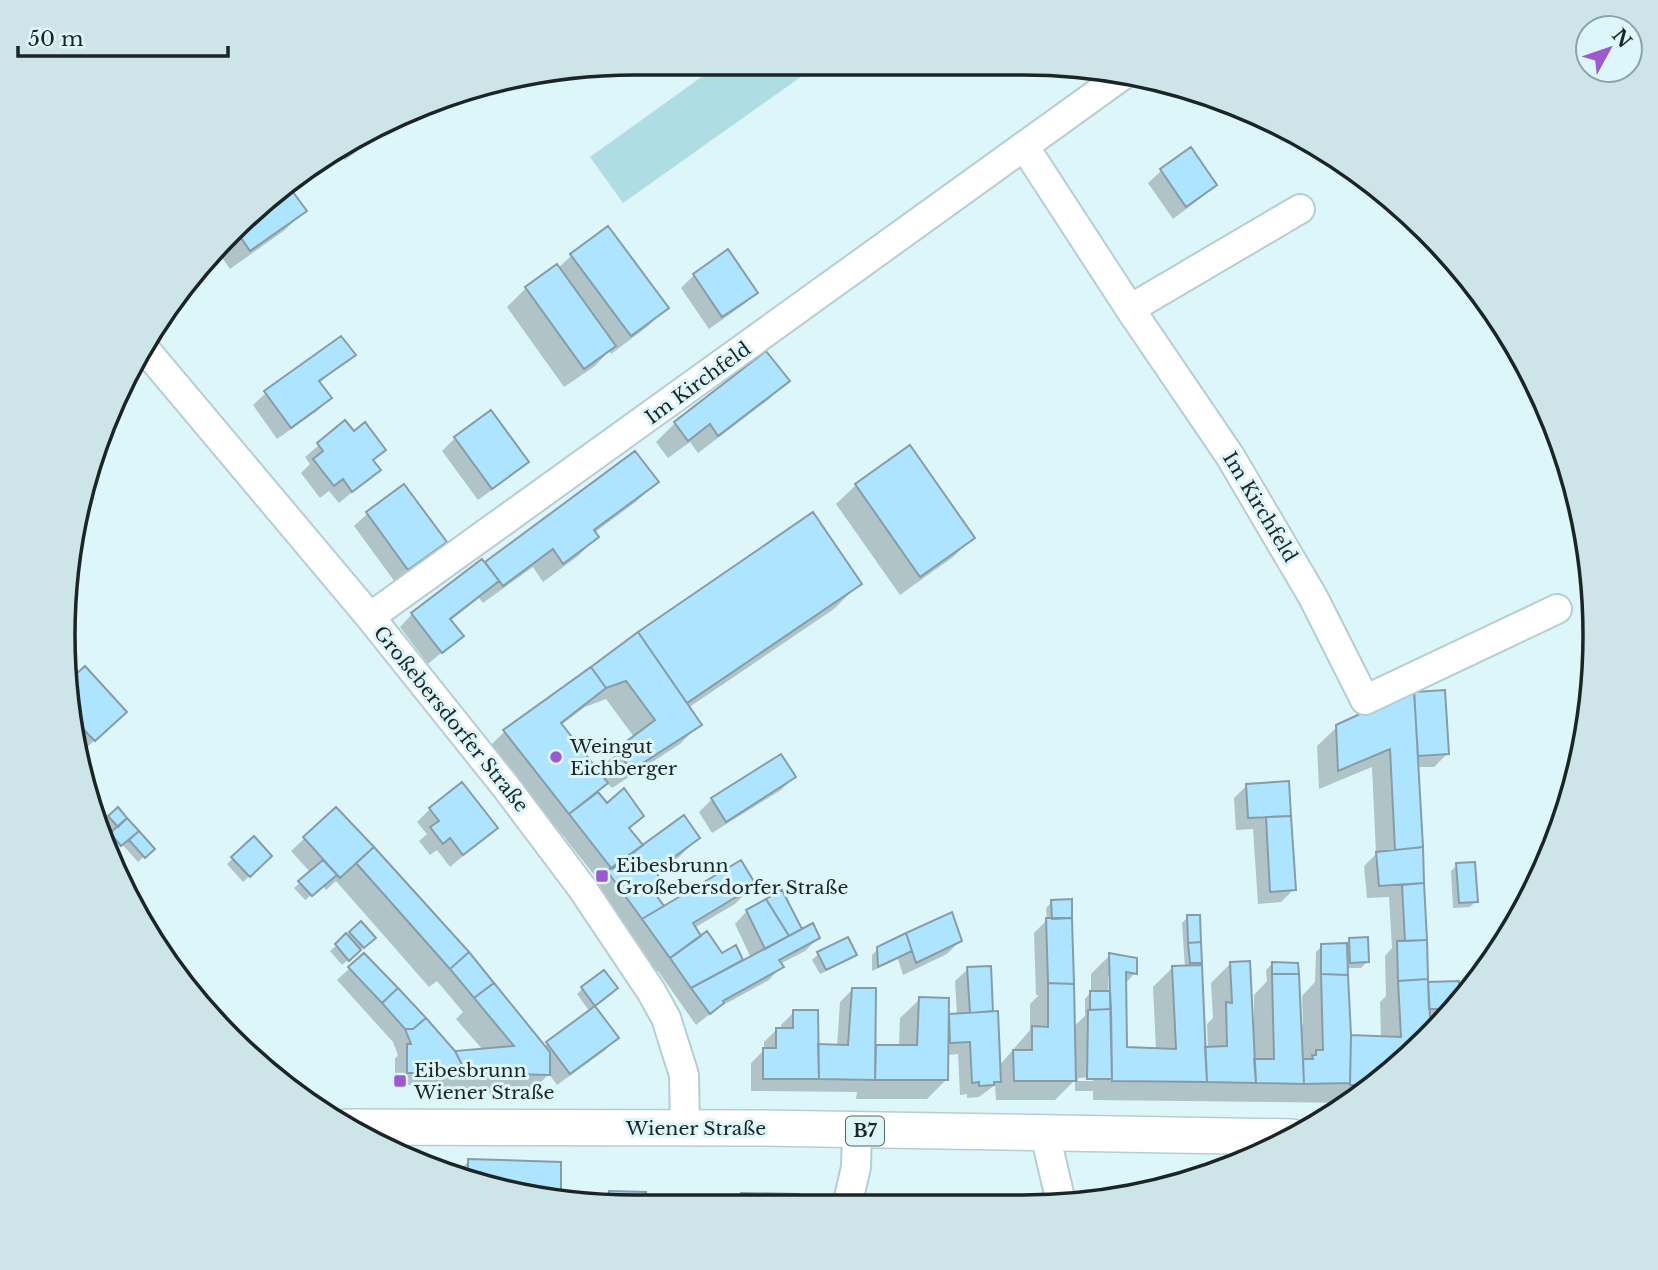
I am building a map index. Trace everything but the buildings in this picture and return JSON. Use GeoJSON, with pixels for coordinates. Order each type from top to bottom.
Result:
{"type":"FeatureCollection","features":[{"type":"Feature","properties":{"kind":"main road","name":"Wiener Straße"},"geometry":{"type":"LineString","coordinates":[[368,1127],[685,1128],[1045,1134]]}},
{"type":"Feature","properties":{"kind":"main road","name":"B7"},"geometry":{"type":"LineString","coordinates":[[1045,1134],[1271,1137]]}},
{"type":"Feature","properties":{"kind":"street","name":"Im Kirchfeld"},"geometry":{"type":"LineString","coordinates":[[370,617],[1112,83]]}},
{"type":"Feature","properties":{"kind":"street","name":"Im Kirchfeld"},"geometry":{"type":"LineString","coordinates":[[1024,146],[1129,309],[1230,456],[1313,597],[1364,700],[1557,609]]}},
{"type":"Feature","properties":{"kind":"street"},"geometry":{"type":"LineString","coordinates":[[1129,309],[1300,209]]}},
{"type":"Feature","properties":{"kind":"street","name":"Großebersdorfer Straße"},"geometry":{"type":"LineString","coordinates":[[150,355],[370,617],[498,776],[559,858],[651,991],[666,1018],[684,1074],[685,1128]]}},
{"type":"Feature","properties":{"kind":"street"},"geometry":{"type":"LineString","coordinates":[[850,1195],[856,1167],[857,1131]]}},
{"type":"Feature","properties":{"kind":"street"},"geometry":{"type":"LineString","coordinates":[[1045,1134],[1060,1194]]}},
{"type":"Feature","properties":{"kind":"shaded area"},"geometry":{"type":"Polygon","coordinates":[[[704,75],[803,75],[623,203],[590,157],[704,75]]]}},
{"type":"Feature","properties":{"kind":"place","name":"Weingut Eichberger"},"geometry":{"type":"Point","coordinates":[556,757]}},
{"type":"Feature","properties":{"kind":"place","name":"Eibesbrunn Großebersdorfer Straße"},"geometry":{"type":"Point","coordinates":[602,876]}},
{"type":"Feature","properties":{"kind":"place","name":"Eibesbrunn Wiener Straße"},"geometry":{"type":"Point","coordinates":[400,1081]}}]}
